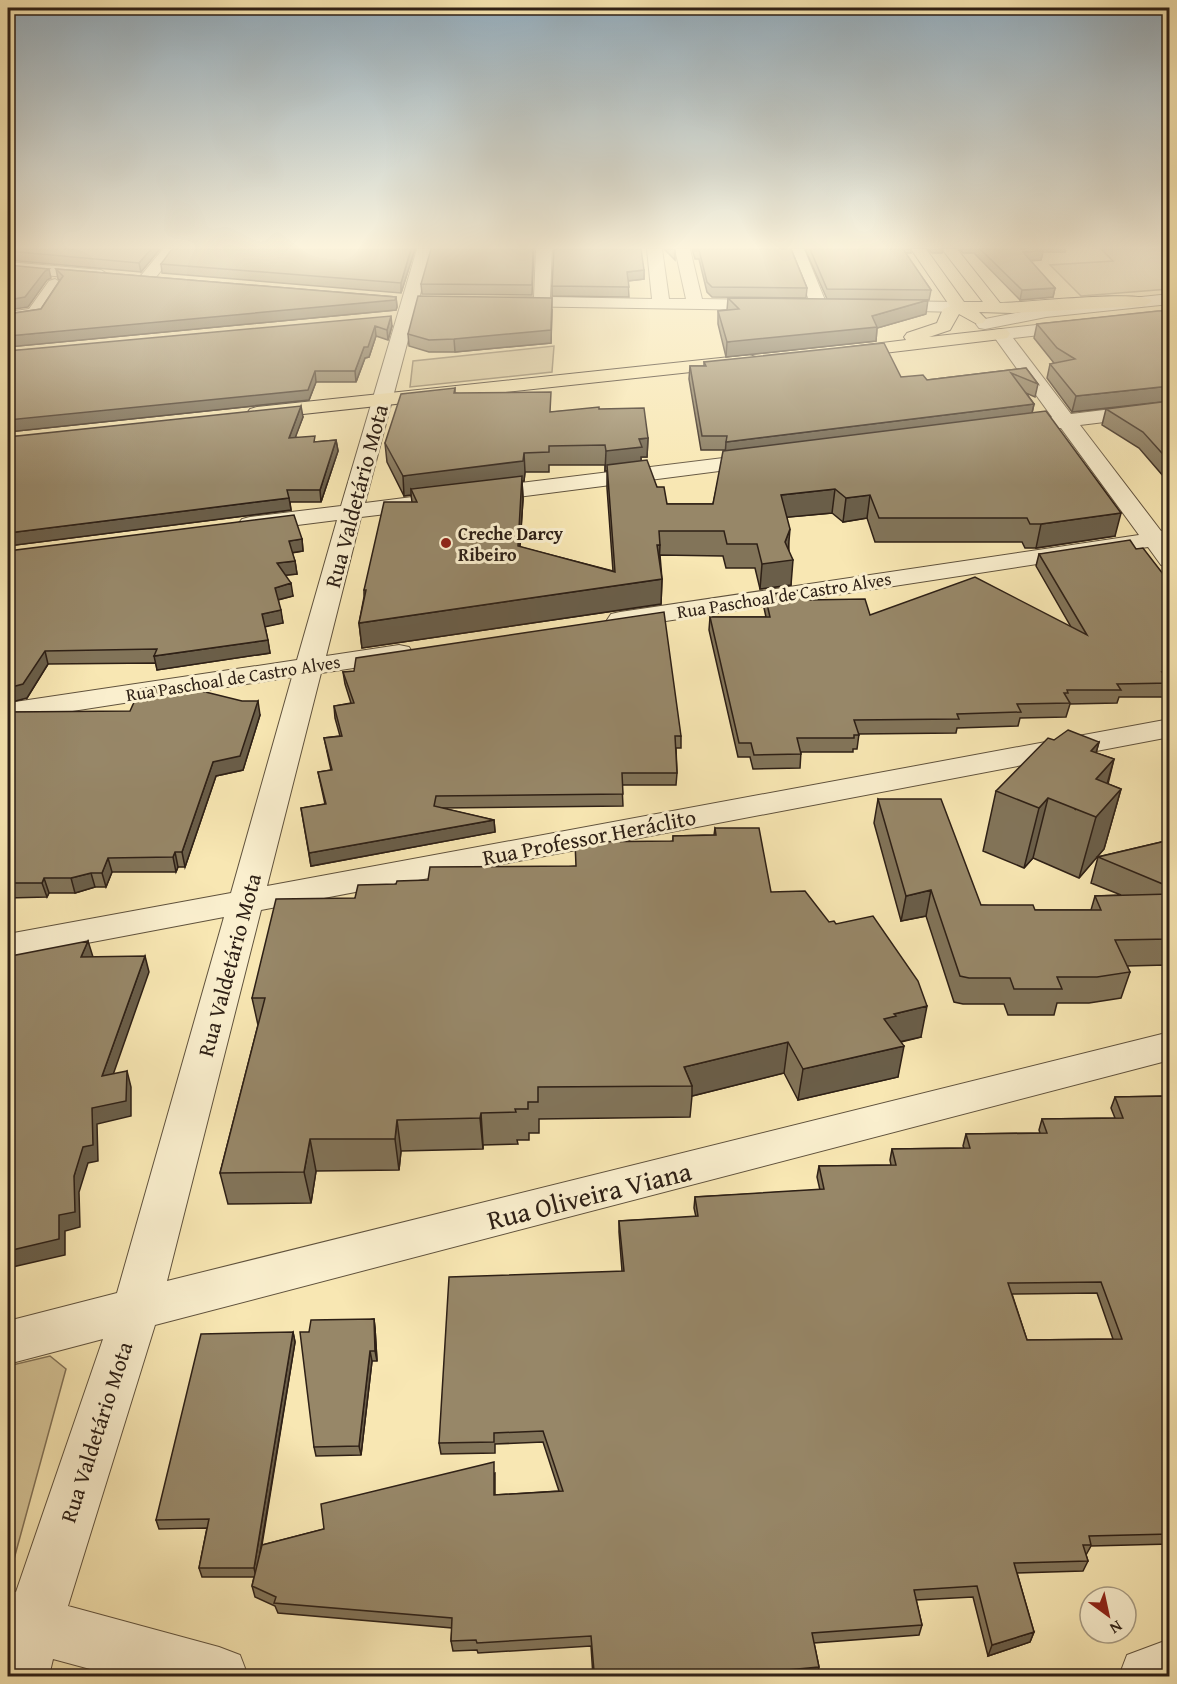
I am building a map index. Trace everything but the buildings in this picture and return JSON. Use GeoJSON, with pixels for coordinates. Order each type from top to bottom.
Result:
{"type":"FeatureCollection","features":[{"type":"Feature","properties":{"kind":"main road"},"geometry":{"type":"LineString","coordinates":[[900,340],[939,328]]}},
{"type":"Feature","properties":{"kind":"main road"},"geometry":{"type":"LineString","coordinates":[[993,329],[825,352],[900,340],[993,329]]}},
{"type":"Feature","properties":{"kind":"main road"},"geometry":{"type":"LineString","coordinates":[[237,416],[770,359]]}},
{"type":"Feature","properties":{"kind":"street","name":"Rua Valdetário Mota"},"geometry":{"type":"LineString","coordinates":[[20,1677],[21,1620],[136,1311],[402,328]]}},
{"type":"Feature","properties":{"kind":"street"},"geometry":{"type":"LineString","coordinates":[[993,329],[997,328]]}},
{"type":"Feature","properties":{"kind":"street"},"geometry":{"type":"LineString","coordinates":[[993,329],[1009,328]]}},
{"type":"Feature","properties":{"kind":"street"},"geometry":{"type":"LineString","coordinates":[[993,329],[1011,328]]}},
{"type":"Feature","properties":{"kind":"street"},"geometry":{"type":"LineString","coordinates":[[993,329],[1162,538],[1170,560]]}},
{"type":"Feature","properties":{"kind":"street"},"geometry":{"type":"LineString","coordinates":[[991,430],[1170,408]]}},
{"type":"Feature","properties":{"kind":"street"},"geometry":{"type":"LineString","coordinates":[[232,526],[780,457]]}},
{"type":"Feature","properties":{"kind":"street","name":"Rua Paschoal de Castro Alves"},"geometry":{"type":"LineString","coordinates":[[590,624],[1162,538]]}},
{"type":"Feature","properties":{"kind":"street","name":"Rua Paschoal de Castro Alves"},"geometry":{"type":"LineString","coordinates":[[8,712],[426,649]]}},
{"type":"Feature","properties":{"kind":"street","name":"Rua Professor Heráclito"},"geometry":{"type":"LineString","coordinates":[[8,946],[1170,728]]}},
{"type":"Feature","properties":{"kind":"street","name":"Rua Oliveira Viana"},"geometry":{"type":"LineString","coordinates":[[8,1342],[1170,1046]]}},
{"type":"Feature","properties":{"kind":"street"},"geometry":{"type":"LineString","coordinates":[[21,1620],[219,1677]]}},
{"type":"Feature","properties":{"kind":"street"},"geometry":{"type":"LineString","coordinates":[[1148,1677],[1170,1668]]}},
{"type":"Feature","properties":{"kind":"shaded area"},"geometry":{"type":"Polygon","coordinates":[[[554,346],[552,372],[410,387],[413,361],[554,346]]]}},
{"type":"Feature","properties":{"kind":"shaded area"},"geometry":{"type":"Polygon","coordinates":[[[50,1356],[66,1369],[14,1559],[8,1565],[8,1366],[50,1356]]]}},
{"type":"Feature","properties":{"kind":"place","name":"Creche Darcy Ribeiro"},"geometry":{"type":"Point","coordinates":[446,543]}}]}
